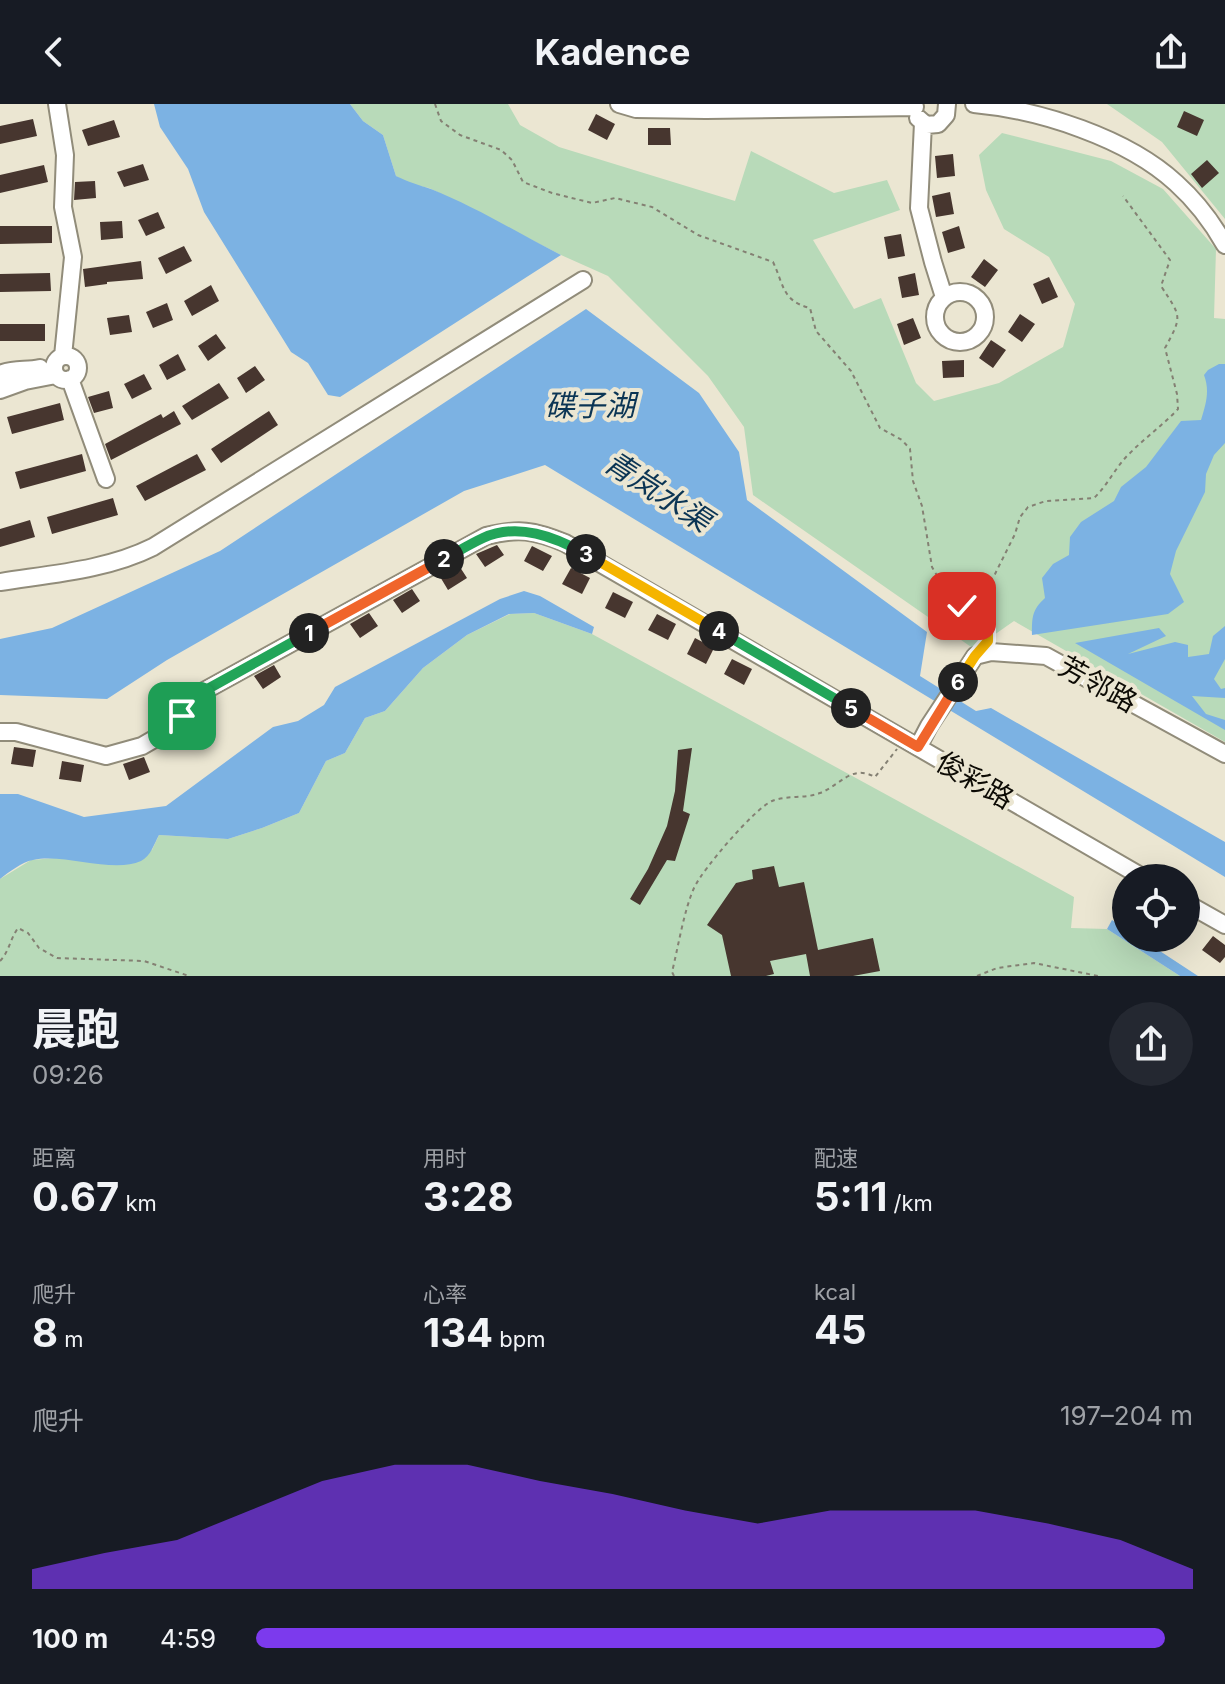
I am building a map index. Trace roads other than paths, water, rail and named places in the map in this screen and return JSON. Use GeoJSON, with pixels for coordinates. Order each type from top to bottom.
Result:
{"type":"FeatureCollection","features":[{"type":"Feature","properties":{"kind":"street"},"geometry":{"type":"LineString","coordinates":[[57,104],[65,155],[63,207],[73,257],[61,369],[106,479]]}},
{"type":"Feature","properties":{"kind":"street"},"geometry":{"type":"LineString","coordinates":[[619,104],[636,109],[706,110],[915,106],[916,116],[923,123],[932,125],[943,121],[947,104]]}},
{"type":"Feature","properties":{"kind":"street"},"geometry":{"type":"LineString","coordinates":[[974,104],[1002,106],[1063,122],[1127,148],[1175,182],[1211,221],[1225,245]]}},
{"type":"Feature","properties":{"kind":"street"},"geometry":{"type":"LineString","coordinates":[[923,123],[919,208],[944,297]]}},
{"type":"Feature","properties":{"kind":"street"},"geometry":{"type":"LineString","coordinates":[[0,582],[132,558],[583,280]]}},
{"type":"Feature","properties":{"kind":"street"},"geometry":{"type":"LineString","coordinates":[[0,374],[13,369],[61,369]]}},
{"type":"Feature","properties":{"kind":"street"},"geometry":{"type":"LineString","coordinates":[[0,390],[61,369]]}},
{"type":"Feature","properties":{"kind":"street","name":"俊彩路"},"geometry":{"type":"LineString","coordinates":[[0,732],[16,732],[106,756],[142,746],[161,735],[204,691],[486,536],[507,531],[541,533],[565,543],[1120,864]]}},
{"type":"Feature","properties":{"kind":"street","name":"芳邻路"},"geometry":{"type":"LineString","coordinates":[[913,744],[929,726],[971,662],[991,652],[1046,656],[1225,754]]}},
{"type":"Feature","properties":{"kind":"street"},"geometry":{"type":"LineString","coordinates":[[1200,911],[1225,925]]}},
{"type":"Feature","properties":{"kind":"water"},"geometry":{"type":"Polygon","coordinates":[[[154,104],[350,104],[363,121],[383,135],[396,176],[464,204],[561,255],[340,397],[328,395],[308,363],[291,352],[204,212],[188,169],[160,127],[154,104]]]}},
{"type":"Feature","properties":{"kind":"water","name":"碟子湖"},"geometry":{"type":"Polygon","coordinates":[[[586,309],[699,393],[739,452],[747,500],[927,632],[920,676],[976,711],[991,708],[1225,842],[1225,877],[545,465],[464,491],[167,660],[107,699],[0,695],[0,639],[52,628],[220,551],[586,309]]]}},
{"type":"Feature","properties":{"kind":"water"},"geometry":{"type":"Polygon","coordinates":[[[1219,364],[1225,364],[1225,443],[1214,455],[1206,474],[1205,492],[1176,551],[1170,574],[1184,602],[1168,614],[1032,635],[1034,614],[1045,598],[1042,578],[1053,564],[1069,555],[1070,537],[1081,522],[1114,501],[1121,487],[1146,467],[1181,421],[1201,420],[1207,392],[1204,375],[1219,364]]]}},
{"type":"Feature","properties":{"kind":"water"},"geometry":{"type":"Polygon","coordinates":[[[524,591],[540,596],[594,627],[592,634],[534,613],[509,614],[467,635],[423,668],[385,711],[365,718],[345,753],[326,761],[299,813],[228,839],[159,835],[147,856],[130,864],[33,860],[0,879],[0,794],[18,794],[84,817],[166,806],[273,727],[298,721],[324,705],[335,687],[500,599],[524,591]]]}},
{"type":"Feature","properties":{"kind":"water"},"geometry":{"type":"Polygon","coordinates":[[[1225,626],[1225,659],[1214,679],[1221,689],[1225,688],[1225,698],[1192,696],[1206,714],[1225,720],[1225,730],[1075,643],[1159,628],[1166,636],[1128,654],[1175,642],[1188,645],[1188,657],[1209,654],[1213,636],[1225,626]]]}},
{"type":"Feature","properties":{"kind":"water"},"geometry":{"type":"Polygon","coordinates":[[[1143,952],[1161,952],[1198,976],[1180,976],[1143,952]]]}},
{"type":"Feature","properties":{"kind":"water label","name":"青岚水渠"},"geometry":{"type":"Point","coordinates":[658,491]}}]}
